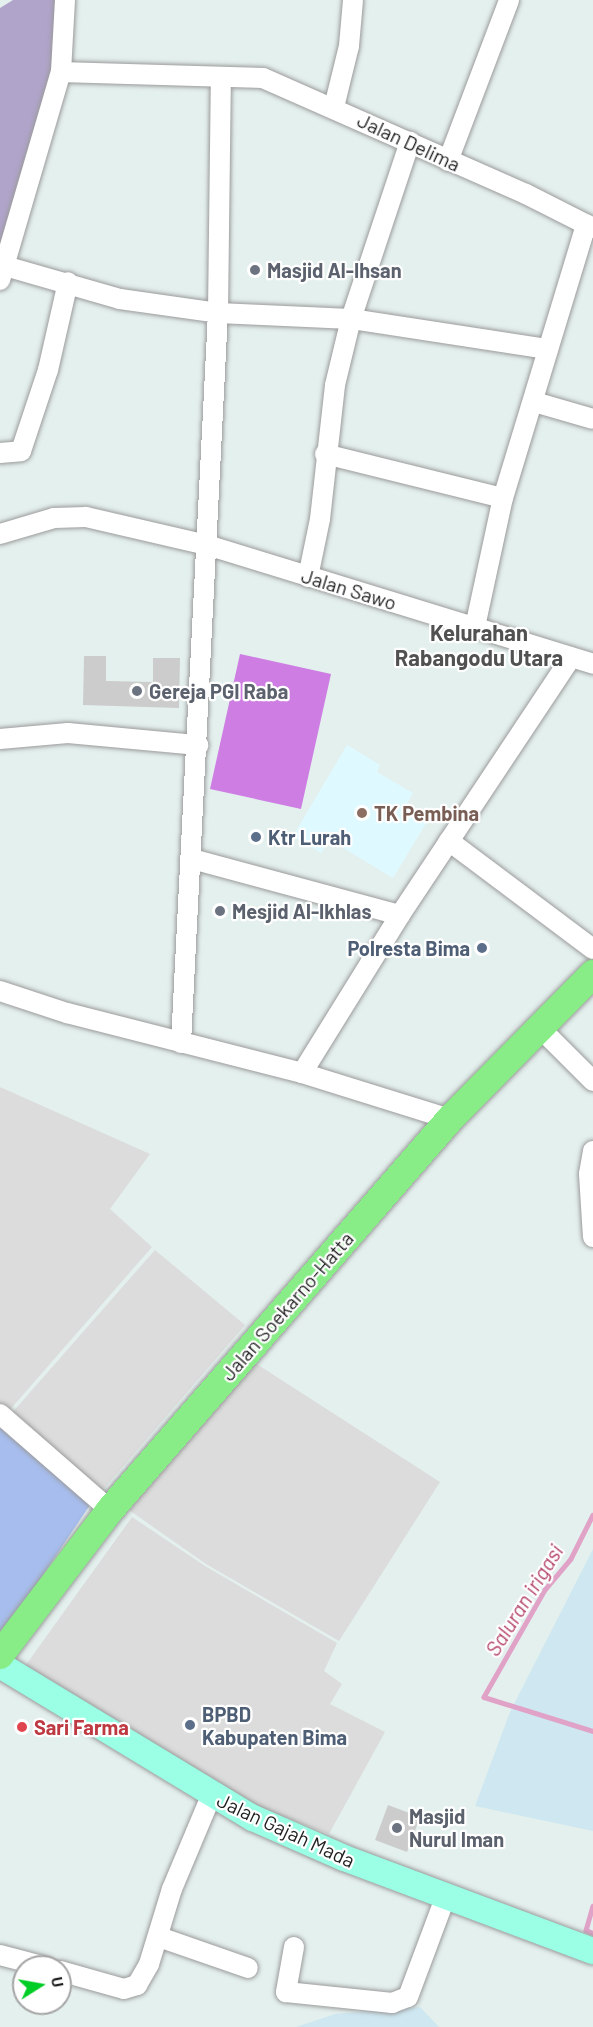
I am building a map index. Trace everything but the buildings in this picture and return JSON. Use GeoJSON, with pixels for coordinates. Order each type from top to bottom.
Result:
{"type":"FeatureCollection","features":[{"type":"Feature","properties":{"kind":"highway","name":"Jalan Soekarno-Hatta"},"geometry":{"type":"LineString","coordinates":[[0,1655],[110,1510],[450,1119],[593,974]]}},
{"type":"Feature","properties":{"kind":"main road","name":"Jalan Gajah Mada"},"geometry":{"type":"LineString","coordinates":[[0,1665],[212,1796],[344,1858],[445,1898],[593,1951]]}},
{"type":"Feature","properties":{"kind":"street"},"geometry":{"type":"LineString","coordinates":[[65,0],[61,72],[3,273],[68,282],[120,298],[218,313],[351,319],[548,349]]}},
{"type":"Feature","properties":{"kind":"street"},"geometry":{"type":"LineString","coordinates":[[334,107],[349,46],[353,0]]}},
{"type":"Feature","properties":{"kind":"street"},"geometry":{"type":"LineString","coordinates":[[448,161],[509,0]]}},
{"type":"Feature","properties":{"kind":"street","name":"Jalan Delima"},"geometry":{"type":"LineString","coordinates":[[61,72],[220,79],[263,78],[334,107],[589,226]]}},
{"type":"Feature","properties":{"kind":"street"},"geometry":{"type":"LineString","coordinates":[[181,1043],[198,745],[218,313],[220,79]]}},
{"type":"Feature","properties":{"kind":"street"},"geometry":{"type":"LineString","coordinates":[[308,577],[320,519],[325,454],[335,385],[351,319],[410,142]]}},
{"type":"Feature","properties":{"kind":"street"},"geometry":{"type":"LineString","coordinates":[[475,627],[503,498],[534,402],[548,349],[589,226]]}},
{"type":"Feature","properties":{"kind":"street"},"geometry":{"type":"LineString","coordinates":[[0,453],[21,451],[48,370],[68,282]]}},
{"type":"Feature","properties":{"kind":"street"},"geometry":{"type":"LineString","coordinates":[[534,402],[593,419]]}},
{"type":"Feature","properties":{"kind":"street"},"geometry":{"type":"LineString","coordinates":[[325,454],[503,498]]}},
{"type":"Feature","properties":{"kind":"street","name":"Jalan Sawo"},"geometry":{"type":"LineString","coordinates":[[0,534],[54,518],[86,517],[207,545],[593,664]]}},
{"type":"Feature","properties":{"kind":"street"},"geometry":{"type":"LineString","coordinates":[[302,1073],[400,915],[571,658]]}},
{"type":"Feature","properties":{"kind":"street"},"geometry":{"type":"LineString","coordinates":[[0,739],[68,733],[198,745]]}},
{"type":"Feature","properties":{"kind":"street"},"geometry":{"type":"LineString","coordinates":[[449,841],[593,949]]}},
{"type":"Feature","properties":{"kind":"street"},"geometry":{"type":"LineString","coordinates":[[192,860],[400,915]]}},
{"type":"Feature","properties":{"kind":"street"},"geometry":{"type":"LineString","coordinates":[[0,991],[181,1043],[302,1073],[450,1119]]}},
{"type":"Feature","properties":{"kind":"street"},"geometry":{"type":"LineString","coordinates":[[540,1028],[593,1081]]}},
{"type":"Feature","properties":{"kind":"street"},"geometry":{"type":"LineString","coordinates":[[593,1151],[589,1174],[593,1237]]}},
{"type":"Feature","properties":{"kind":"street"},"geometry":{"type":"LineString","coordinates":[[0,1414],[110,1510]]}},
{"type":"Feature","properties":{"kind":"street"},"geometry":{"type":"LineString","coordinates":[[72,1975],[115,1988],[130,1988],[141,1980],[159,1937],[172,1889],[212,1796]]}},
{"type":"Feature","properties":{"kind":"street"},"geometry":{"type":"LineString","coordinates":[[294,1947],[286,1992],[392,2003],[408,1997],[445,1898]]}},
{"type":"Feature","properties":{"kind":"street"},"geometry":{"type":"LineString","coordinates":[[159,1937],[248,1968]]}},
{"type":"Feature","properties":{"kind":"shaded area"},"geometry":{"type":"Polygon","coordinates":[[[13,0],[57,0],[55,81],[0,265],[0,8],[13,0]]]}},
{"type":"Feature","properties":{"kind":"shaded area"},"geometry":{"type":"Polygon","coordinates":[[[240,654],[331,674],[301,809],[210,789],[240,654]]]}},
{"type":"Feature","properties":{"kind":"shaded area"},"geometry":{"type":"Polygon","coordinates":[[[84,656],[106,656],[106,681],[153,682],[153,658],[180,658],[179,708],[83,705],[84,656]]]}},
{"type":"Feature","properties":{"kind":"shaded area","name":"TK Pembina"},"geometry":{"type":"Polygon","coordinates":[[[347,745],[380,765],[377,772],[413,793],[406,806],[428,820],[393,878],[330,840],[321,853],[293,836],[347,745]]]}},
{"type":"Feature","properties":{"kind":"shaded area"},"geometry":{"type":"Polygon","coordinates":[[[0,1087],[150,1154],[110,1209],[152,1247],[8,1412],[0,1405],[0,1087]]]}},
{"type":"Feature","properties":{"kind":"shaded area"},"geometry":{"type":"Polygon","coordinates":[[[155,1250],[245,1325],[102,1491],[11,1414],[155,1250]]]}},
{"type":"Feature","properties":{"kind":"shaded area"},"geometry":{"type":"Polygon","coordinates":[[[255,1363],[440,1482],[339,1641],[206,1564],[129,1510],[255,1363]]]}},
{"type":"Feature","properties":{"kind":"shaded area"},"geometry":{"type":"Polygon","coordinates":[[[0,1427],[90,1505],[0,1639],[0,1427]]]}},
{"type":"Feature","properties":{"kind":"shaded area"},"geometry":{"type":"Polygon","coordinates":[[[132,1517],[205,1566],[337,1643],[324,1671],[342,1684],[330,1704],[385,1732],[329,1834],[251,1804],[23,1669],[132,1517]]]}},
{"type":"Feature","properties":{"kind":"shaded area"},"geometry":{"type":"Polygon","coordinates":[[[593,1549],[593,1831],[475,1806],[510,1712],[593,1549]]]}},
{"type":"Feature","properties":{"kind":"shaded area","name":"Masjid Nurul Iman"},"geometry":{"type":"Polygon","coordinates":[[[388,1805],[420,1817],[407,1852],[375,1840],[388,1805]]]}},
{"type":"Feature","properties":{"kind":"shaded area"},"geometry":{"type":"Polygon","coordinates":[[[420,2007],[439,2027],[296,2027],[335,2014],[420,2007]]]}},
{"type":"Feature","properties":{"kind":"waterway","name":"Saluran irigasi"},"geometry":{"type":"LineString","coordinates":[[593,1515],[571,1559],[545,1590],[484,1697],[593,1731]]}},
{"type":"Feature","properties":{"kind":"waterway","name":"Saluran irigasi"},"geometry":{"type":"LineString","coordinates":[[593,1906],[586,1930],[593,1933]]}},
{"type":"Feature","properties":{"kind":"place","name":"Masjid Al-Ihsan"},"geometry":{"type":"Point","coordinates":[255,270]}},
{"type":"Feature","properties":{"kind":"place","name":"Gereja PGI Raba"},"geometry":{"type":"Point","coordinates":[137,691]}},
{"type":"Feature","properties":{"kind":"place","name":"TK Pembina"},"geometry":{"type":"Point","coordinates":[362,813]}},
{"type":"Feature","properties":{"kind":"place","name":"Ktr Lurah"},"geometry":{"type":"Point","coordinates":[256,837]}},
{"type":"Feature","properties":{"kind":"place","name":"Mesjid Al-Ikhlas"},"geometry":{"type":"Point","coordinates":[220,911]}},
{"type":"Feature","properties":{"kind":"place","name":"Polresta Bima"},"geometry":{"type":"Point","coordinates":[482,948]}},
{"type":"Feature","properties":{"kind":"place","name":"BPBD Kabupaten Bima"},"geometry":{"type":"Point","coordinates":[190,1725]}},
{"type":"Feature","properties":{"kind":"place","name":"Sari Farma"},"geometry":{"type":"Point","coordinates":[22,1727]}},
{"type":"Feature","properties":{"kind":"place","name":"Masjid Nurul Iman"},"geometry":{"type":"Point","coordinates":[397,1828]}},
{"type":"Feature","properties":{"kind":"district","name":"Kelurahan Rabangodu Utara"},"geometry":{"type":"Point","coordinates":[479,644]}}]}
